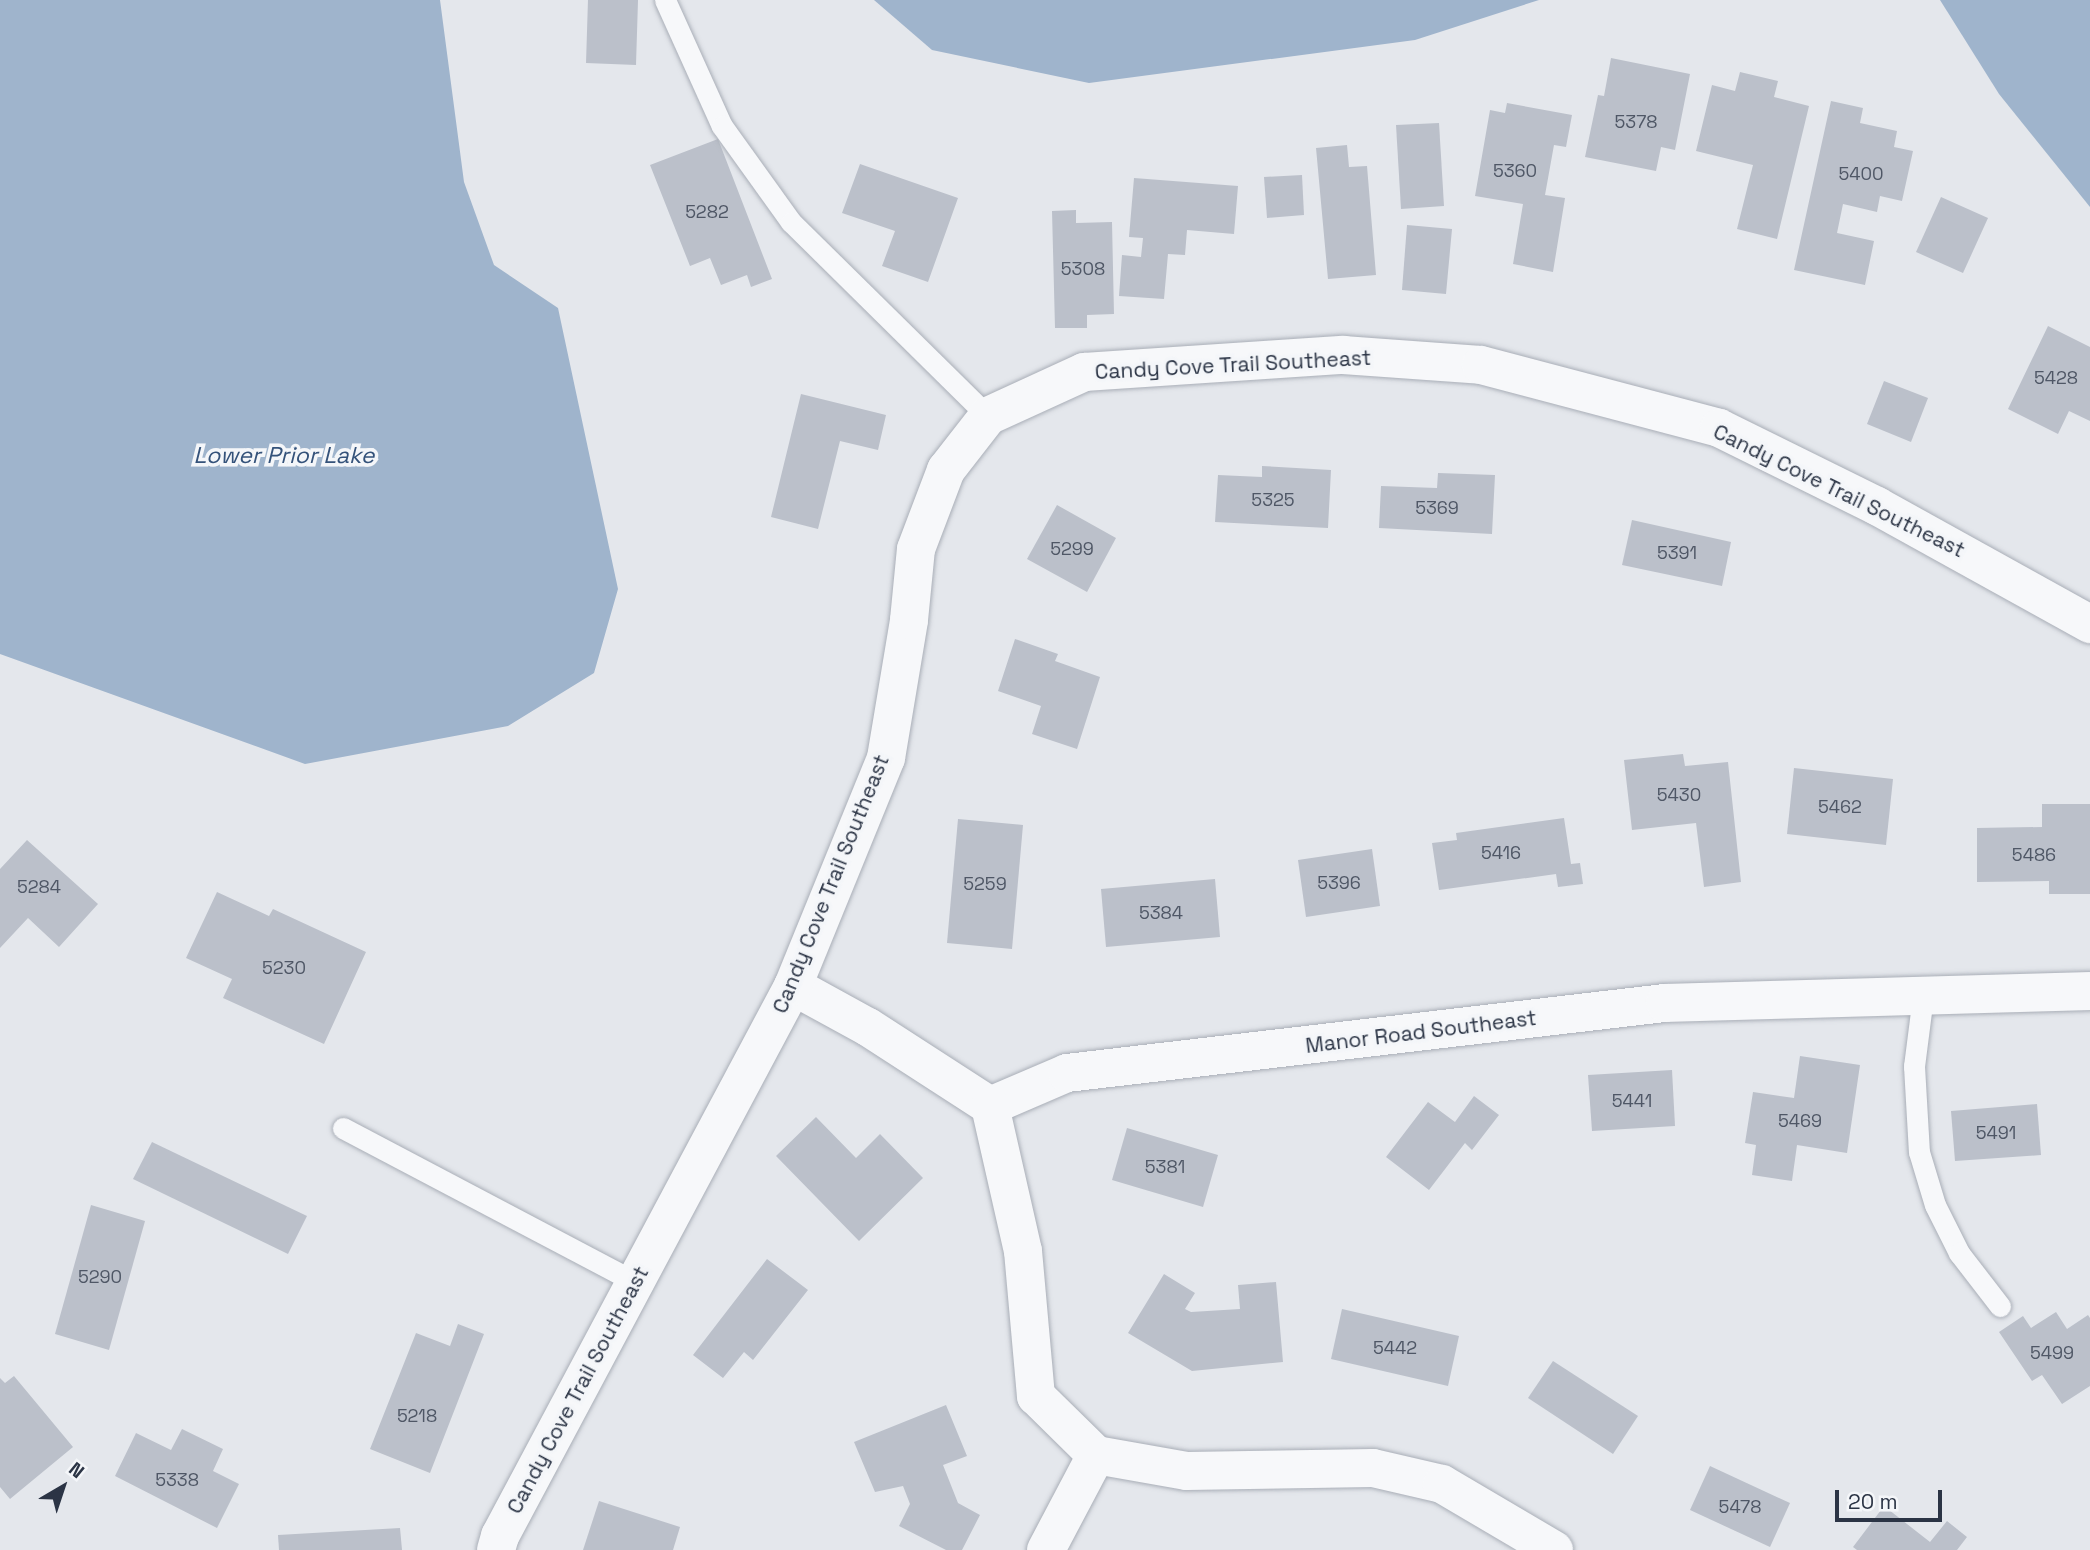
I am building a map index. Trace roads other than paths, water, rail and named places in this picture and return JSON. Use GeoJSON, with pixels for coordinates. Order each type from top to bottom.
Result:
{"type":"FeatureCollection","features":[{"type":"Feature","properties":{"kind":"street","name":"Candy Cove Trail Southeast"},"geometry":{"type":"LineString","coordinates":[[496,1550],[500,1536],[793,986],[886,758],[909,620],[916,549],[946,470],[988,416],[1084,372],[1343,355],[1481,365],[1719,428],[1877,506],[2090,624]]}},
{"type":"Feature","properties":{"kind":"street"},"geometry":{"type":"LineString","coordinates":[[793,986],[868,1027],[990,1106],[1023,1251],[1037,1396],[1096,1455],[1187,1471],[1373,1468],[1442,1484],[1554,1550]]}},
{"type":"Feature","properties":{"kind":"street","name":"Manor Road Southeast"},"geometry":{"type":"LineString","coordinates":[[990,1106],[1067,1073],[1665,1003],[2090,991]]}},
{"type":"Feature","properties":{"kind":"street"},"geometry":{"type":"LineString","coordinates":[[1046,1550],[1096,1455]]}},
{"type":"Feature","properties":{"kind":"lane"},"geometry":{"type":"LineString","coordinates":[[665,0],[722,126],[791,222],[988,416]]}},
{"type":"Feature","properties":{"kind":"lane"},"geometry":{"type":"LineString","coordinates":[[1923,996],[1914,1066],[1919,1152],[1935,1205],[1958,1253],[2000,1306]]}},
{"type":"Feature","properties":{"kind":"lane"},"geometry":{"type":"LineString","coordinates":[[342,1128],[635,1282]]}},
{"type":"Feature","properties":{"kind":"water","name":"Lower Prior Lake"},"geometry":{"type":"Polygon","coordinates":[[[0,0],[440,0],[464,182],[494,265],[558,308],[618,589],[594,673],[508,726],[305,764],[0,654],[0,0]]]}},
{"type":"Feature","properties":{"kind":"water"},"geometry":{"type":"Polygon","coordinates":[[[874,0],[1539,0],[1415,40],[1089,83],[932,50],[874,0]]]}},
{"type":"Feature","properties":{"kind":"water"},"geometry":{"type":"Polygon","coordinates":[[[1940,0],[2090,0],[2090,207],[1999,94],[1940,0]]]}}]}
